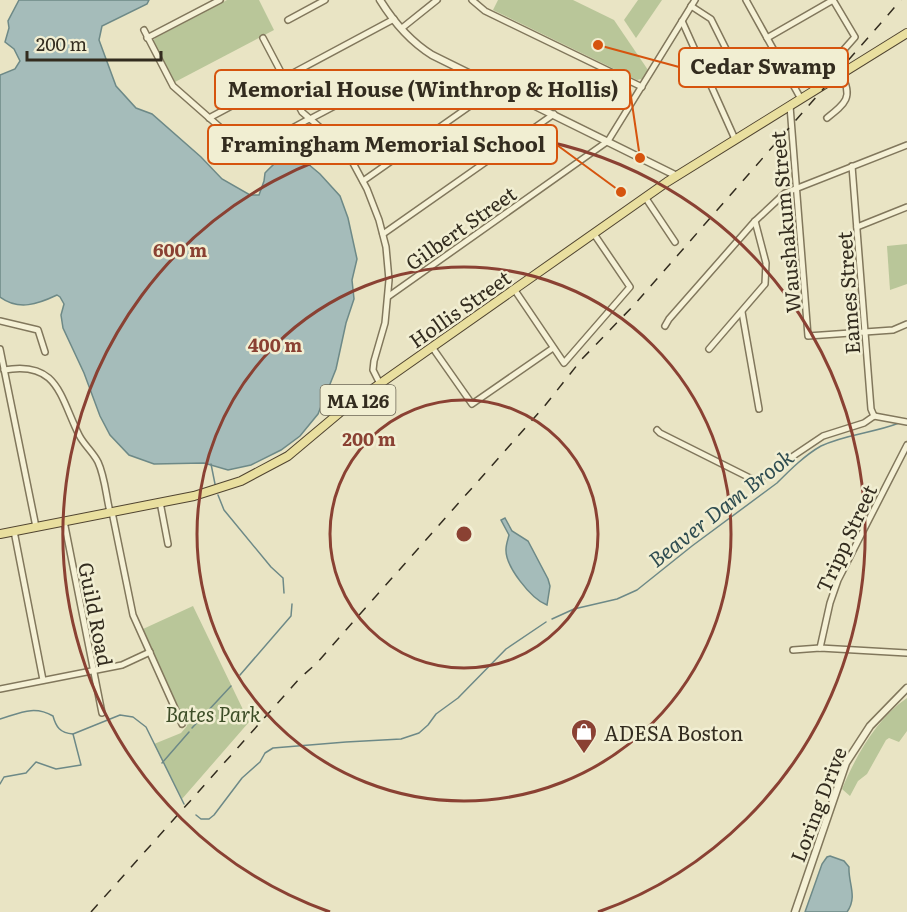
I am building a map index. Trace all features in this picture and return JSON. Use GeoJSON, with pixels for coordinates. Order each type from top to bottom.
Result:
{"type":"FeatureCollection","features":[{"type":"Feature","properties":{"kind":"main road","name":"Hollis Street"},"geometry":{"type":"LineString","coordinates":[[0,534],[223,488],[266,469],[288,456],[336,416],[380,384],[677,176],[907,33]]}},
{"type":"Feature","properties":{"kind":"street"},"geometry":{"type":"LineString","coordinates":[[147,38],[220,0]]}},
{"type":"Feature","properties":{"kind":"street"},"geometry":{"type":"LineString","coordinates":[[288,20],[326,0]]}},
{"type":"Feature","properties":{"kind":"street"},"geometry":{"type":"LineString","coordinates":[[380,0],[402,28],[426,51],[677,176]]}},
{"type":"Feature","properties":{"kind":"street"},"geometry":{"type":"LineString","coordinates":[[402,28],[437,0]]}},
{"type":"Feature","properties":{"kind":"street"},"geometry":{"type":"LineString","coordinates":[[472,0],[485,11],[642,87]]}},
{"type":"Feature","properties":{"kind":"street"},"geometry":{"type":"LineString","coordinates":[[608,141],[695,0]]}},
{"type":"Feature","properties":{"kind":"street"},"geometry":{"type":"LineString","coordinates":[[746,0],[801,99]]}},
{"type":"Feature","properties":{"kind":"street"},"geometry":{"type":"LineString","coordinates":[[767,38],[833,0],[855,37],[816,81],[817,89]]}},
{"type":"Feature","properties":{"kind":"street"},"geometry":{"type":"LineString","coordinates":[[691,6],[711,18],[727,51]]}},
{"type":"Feature","properties":{"kind":"street"},"geometry":{"type":"LineString","coordinates":[[209,118],[394,19]]}},
{"type":"Feature","properties":{"kind":"street"},"geometry":{"type":"LineString","coordinates":[[682,21],[735,140]]}},
{"type":"Feature","properties":{"kind":"street"},"geometry":{"type":"LineString","coordinates":[[144,30],[172,86],[248,152],[348,99]]}},
{"type":"Feature","properties":{"kind":"street"},"geometry":{"type":"LineString","coordinates":[[263,38],[302,112],[324,129],[341,148],[363,181],[373,203],[383,234],[388,267],[385,323],[373,370],[380,384]]}},
{"type":"Feature","properties":{"kind":"street"},"geometry":{"type":"LineString","coordinates":[[761,75],[781,63]]}},
{"type":"Feature","properties":{"kind":"street"},"geometry":{"type":"LineString","coordinates":[[827,118],[842,106],[847,97],[847,87],[841,74]]}},
{"type":"Feature","properties":{"kind":"street"},"geometry":{"type":"LineString","coordinates":[[363,181],[497,87]]}},
{"type":"Feature","properties":{"kind":"street","name":"Waushakum Street"},"geometry":{"type":"LineString","coordinates":[[790,106],[808,336],[865,332]]}},
{"type":"Feature","properties":{"kind":"street"},"geometry":{"type":"LineString","coordinates":[[383,234],[554,114]]}},
{"type":"Feature","properties":{"kind":"street","name":"Gilbert Street"},"geometry":{"type":"LineString","coordinates":[[388,296],[608,141]]}},
{"type":"Feature","properties":{"kind":"street"},"geometry":{"type":"LineString","coordinates":[[665,326],[755,221],[785,193],[907,145]]}},
{"type":"Feature","properties":{"kind":"street","name":"Eames Street"},"geometry":{"type":"LineString","coordinates":[[852,166],[870,409],[874,416]]}},
{"type":"Feature","properties":{"kind":"street"},"geometry":{"type":"LineString","coordinates":[[645,198],[675,242]]}},
{"type":"Feature","properties":{"kind":"street"},"geometry":{"type":"LineString","coordinates":[[857,227],[907,207]]}},
{"type":"Feature","properties":{"kind":"street"},"geometry":{"type":"LineString","coordinates":[[709,349],[765,284],[763,246],[755,221]]}},
{"type":"Feature","properties":{"kind":"street"},"geometry":{"type":"LineString","coordinates":[[514,289],[564,363],[630,287],[594,234]]}},
{"type":"Feature","properties":{"kind":"street"},"geometry":{"type":"LineString","coordinates":[[742,312],[759,409]]}},
{"type":"Feature","properties":{"kind":"street"},"geometry":{"type":"LineString","coordinates":[[0,322],[38,330],[45,352]]}},
{"type":"Feature","properties":{"kind":"street"},"geometry":{"type":"LineString","coordinates":[[865,332],[893,330],[907,324]]}},
{"type":"Feature","properties":{"kind":"street"},"geometry":{"type":"LineString","coordinates":[[432,347],[472,404],[553,348]]}},
{"type":"Feature","properties":{"kind":"street"},"geometry":{"type":"LineString","coordinates":[[0,349],[36,527]]}},
{"type":"Feature","properties":{"kind":"street"},"geometry":{"type":"LineString","coordinates":[[4,370],[23,368],[45,374],[56,385],[79,435],[99,465],[133,615],[182,724]]}},
{"type":"Feature","properties":{"kind":"street"},"geometry":{"type":"LineString","coordinates":[[657,430],[756,481],[816,439],[830,432],[864,423],[874,416],[907,422]]}},
{"type":"Feature","properties":{"kind":"street","name":"Tripp Street"},"geometry":{"type":"LineString","coordinates":[[820,648],[830,603],[838,580],[907,445]]}},
{"type":"Feature","properties":{"kind":"street"},"geometry":{"type":"LineString","coordinates":[[160,502],[168,544]]}},
{"type":"Feature","properties":{"kind":"street","name":"Guild Road"},"geometry":{"type":"LineString","coordinates":[[64,521],[102,713]]}},
{"type":"Feature","properties":{"kind":"street"},"geometry":{"type":"LineString","coordinates":[[14,531],[43,680]]}},
{"type":"Feature","properties":{"kind":"street"},"geometry":{"type":"LineString","coordinates":[[793,650],[820,648],[907,653]]}},
{"type":"Feature","properties":{"kind":"street"},"geometry":{"type":"LineString","coordinates":[[0,689],[128,663],[150,652]]}},
{"type":"Feature","properties":{"kind":"street","name":"Loring Drive"},"geometry":{"type":"LineString","coordinates":[[795,912],[846,764],[870,726],[907,688]]}},
{"type":"Feature","properties":{"kind":"green space"},"geometry":{"type":"Polygon","coordinates":[[[227,0],[259,0],[274,30],[175,82],[153,41],[227,0]]]}},
{"type":"Feature","properties":{"kind":"green space"},"geometry":{"type":"Polygon","coordinates":[[[498,0],[573,0],[614,20],[648,70],[642,79],[637,80],[493,10],[498,0]]]}},
{"type":"Feature","properties":{"kind":"green space"},"geometry":{"type":"Polygon","coordinates":[[[638,0],[662,0],[636,38],[624,20],[638,0]]]}},
{"type":"Feature","properties":{"kind":"green space"},"geometry":{"type":"Polygon","coordinates":[[[907,244],[907,284],[890,290],[887,246],[907,244]]]}},
{"type":"Feature","properties":{"kind":"green space","name":"Bates Park"},"geometry":{"type":"Polygon","coordinates":[[[193,606],[249,722],[182,799],[154,744],[181,733],[187,726],[143,629],[193,606]]]}},
{"type":"Feature","properties":{"kind":"green space"},"geometry":{"type":"Polygon","coordinates":[[[907,698],[907,731],[899,742],[889,738],[886,740],[867,774],[858,781],[850,796],[842,789],[861,751],[886,716],[907,698]]]}},
{"type":"Feature","properties":{"kind":"water"},"geometry":{"type":"Polygon","coordinates":[[[19,0],[149,0],[147,4],[102,26],[99,40],[116,86],[136,108],[152,114],[201,157],[222,179],[250,195],[259,195],[265,173],[275,163],[295,153],[320,174],[340,196],[348,218],[357,259],[352,280],[354,299],[336,369],[318,414],[300,436],[281,450],[251,465],[228,470],[204,463],[154,464],[129,455],[110,435],[100,416],[84,373],[63,328],[61,315],[64,304],[60,297],[57,295],[36,303],[21,305],[0,297],[0,75],[15,69],[20,61],[14,49],[5,42],[9,28],[8,21],[19,0]]]}},
{"type":"Feature","properties":{"kind":"water"},"geometry":{"type":"Polygon","coordinates":[[[505,518],[512,531],[528,541],[548,579],[550,586],[547,605],[534,596],[514,573],[506,549],[509,535],[501,520],[505,518]]]}},
{"type":"Feature","properties":{"kind":"water"},"geometry":{"type":"Polygon","coordinates":[[[830,856],[844,861],[849,867],[852,895],[850,906],[847,912],[805,912],[822,864],[830,856]]]}},
{"type":"Feature","properties":{"kind":"waterway","name":"Beaver Dam Brook"},"geometry":{"type":"LineString","coordinates":[[552,619],[574,609],[617,599],[637,590],[777,483],[803,458],[821,446],[899,423]]}},
{"type":"Feature","properties":{"kind":"waterway"},"geometry":{"type":"LineString","coordinates":[[211,464],[215,484]]}},
{"type":"Feature","properties":{"kind":"waterway"},"geometry":{"type":"LineString","coordinates":[[218,495],[224,510],[271,567],[283,578],[284,593]]}},
{"type":"Feature","properties":{"kind":"waterway"},"geometry":{"type":"LineString","coordinates":[[240,675],[291,616],[292,604]]}},
{"type":"Feature","properties":{"kind":"waterway","name":"Beaver Dam Brook"},"geometry":{"type":"LineString","coordinates":[[196,815],[201,819],[209,819],[214,815],[242,778],[260,762],[265,753],[273,748],[401,739],[419,733],[436,714],[458,698],[506,649],[546,622]]}},
{"type":"Feature","properties":{"kind":"waterway"},"geometry":{"type":"LineString","coordinates":[[192,728],[231,686]]}},
{"type":"Feature","properties":{"kind":"waterway"},"geometry":{"type":"LineString","coordinates":[[0,719],[27,711],[40,711],[53,716],[62,731],[73,734]]}},
{"type":"Feature","properties":{"kind":"waterway"},"geometry":{"type":"LineString","coordinates":[[0,784],[4,777],[26,773],[36,762],[56,769],[81,765],[73,734],[120,715],[133,717],[146,727],[184,804]]}},
{"type":"Feature","properties":{"kind":"waterway"},"geometry":{"type":"LineString","coordinates":[[162,763],[189,732]]}},
{"type":"Feature","properties":{"kind":"railway"},"geometry":{"type":"LineString","coordinates":[[91,912],[300,678],[317,663],[543,408],[582,359],[635,304],[901,0]]}},
{"type":"Feature","properties":{"kind":"place","name":"Cedar Swamp"},"geometry":{"type":"Point","coordinates":[598,45]}},
{"type":"Feature","properties":{"kind":"place","name":"Memorial House (Winthrop & Hollis)"},"geometry":{"type":"Point","coordinates":[640,158]}},
{"type":"Feature","properties":{"kind":"place","name":"Framingham Memorial School"},"geometry":{"type":"Point","coordinates":[621,192]}},
{"type":"Feature","properties":{"kind":"place","name":"ADESA Boston"},"geometry":{"type":"Point","coordinates":[584,755]}}]}
